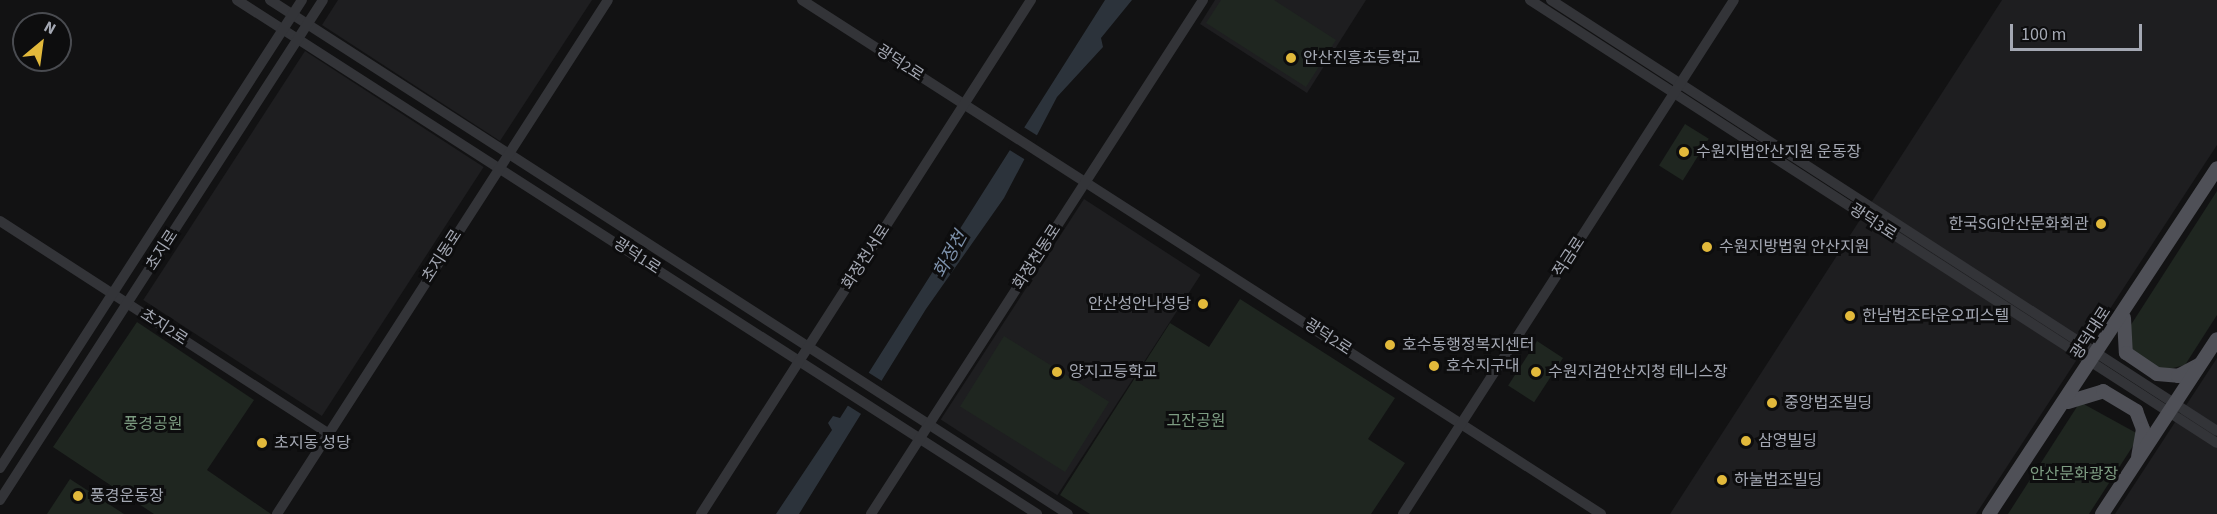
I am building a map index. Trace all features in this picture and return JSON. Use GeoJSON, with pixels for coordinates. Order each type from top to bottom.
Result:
{"type":"FeatureCollection","features":[{"type":"Feature","properties":{"kind":"main road","name":"광덕대로"},"geometry":{"type":"LineString","coordinates":[[1989,514],[2064,405],[2217,168]]}},
{"type":"Feature","properties":{"kind":"main road"},"geometry":{"type":"LineString","coordinates":[[2124,313],[2123,343],[2131,357],[2168,376],[2201,364]]}},
{"type":"Feature","properties":{"kind":"main road"},"geometry":{"type":"LineString","coordinates":[[2102,514],[2217,339]]}},
{"type":"Feature","properties":{"kind":"main road"},"geometry":{"type":"LineString","coordinates":[[2064,405],[2095,390],[2136,411],[2143,429],[2138,459]]}},
{"type":"Feature","properties":{"kind":"street","name":"광덕1로"},"geometry":{"type":"LineString","coordinates":[[237,0],[833,380],[1037,514]]}},
{"type":"Feature","properties":{"kind":"street","name":"광덕1로"},"geometry":{"type":"LineString","coordinates":[[270,0],[1068,514]]}},
{"type":"Feature","properties":{"kind":"street","name":"초지로"},"geometry":{"type":"LineString","coordinates":[[0,468],[302,0]]}},
{"type":"Feature","properties":{"kind":"street","name":"초지로"},"geometry":{"type":"LineString","coordinates":[[0,500],[324,0]]}},
{"type":"Feature","properties":{"kind":"street","name":"초지동로"},"geometry":{"type":"LineString","coordinates":[[277,514],[608,0]]}},
{"type":"Feature","properties":{"kind":"street","name":"광덕2로"},"geometry":{"type":"LineString","coordinates":[[802,0],[964,105],[1086,180],[1601,514]]}},
{"type":"Feature","properties":{"kind":"street","name":"화정천서로"},"geometry":{"type":"LineString","coordinates":[[701,514],[1031,0]]}},
{"type":"Feature","properties":{"kind":"street","name":"화정천동로"},"geometry":{"type":"LineString","coordinates":[[871,514],[1203,0]]}},
{"type":"Feature","properties":{"kind":"street","name":"광덕3로"},"geometry":{"type":"LineString","coordinates":[[1530,0],[1677,88]]}},
{"type":"Feature","properties":{"kind":"street","name":"광덕3로"},"geometry":{"type":"LineString","coordinates":[[1551,0],[1677,88],[2094,359],[2172,408],[2217,431]]}},
{"type":"Feature","properties":{"kind":"street","name":"적금로"},"geometry":{"type":"LineString","coordinates":[[1403,514],[1734,0]]}},
{"type":"Feature","properties":{"kind":"street","name":"초지2로"},"geometry":{"type":"LineString","coordinates":[[0,221],[328,433]]}},
{"type":"Feature","properties":{"kind":"street","name":"광덕3로"},"geometry":{"type":"LineString","coordinates":[[2172,408],[2217,443]]}},
{"type":"Feature","properties":{"kind":"shaded area"},"geometry":{"type":"Polygon","coordinates":[[[338,0],[592,0],[500,141],[322,25],[338,0]]]}},
{"type":"Feature","properties":{"kind":"shaded area","name":"안산진흥초등학교"},"geometry":{"type":"Polygon","coordinates":[[[1215,0],[1366,0],[1307,93],[1200,24],[1215,0]]]}},
{"type":"Feature","properties":{"kind":"shaded area"},"geometry":{"type":"Polygon","coordinates":[[[2002,0],[2217,0],[2217,145],[1976,514],[1670,514],[2002,0]]]}},
{"type":"Feature","properties":{"kind":"shaded area"},"geometry":{"type":"Polygon","coordinates":[[[305,51],[484,167],[322,416],[143,300],[305,51]]]}},
{"type":"Feature","properties":{"kind":"shaded area","name":"양지고등학교"},"geometry":{"type":"Polygon","coordinates":[[[1084,199],[1201,275],[1057,495],[941,420],[1084,199]]]}},
{"type":"Feature","properties":{"kind":"shaded area"},"geometry":{"type":"Polygon","coordinates":[[[2217,358],[2217,514],[2115,514],[2217,358]]]}},
{"type":"Feature","properties":{"kind":"green space","name":"안산진흥초등학교"},"geometry":{"type":"Polygon","coordinates":[[[1221,0],[1274,0],[1336,40],[1306,87],[1206,23],[1221,0]]]}},
{"type":"Feature","properties":{"kind":"green space","name":"수원지법안산지원 운동장"},"geometry":{"type":"Polygon","coordinates":[[[1685,124],[1709,139],[1683,180],[1659,166],[1685,124]]]}},
{"type":"Feature","properties":{"kind":"green space"},"geometry":{"type":"Polygon","coordinates":[[[2217,191],[2217,315],[2185,365],[2161,371],[2131,353],[2127,331],[2217,191]]]}},
{"type":"Feature","properties":{"kind":"green space","name":"고잔공원"},"geometry":{"type":"Polygon","coordinates":[[[1240,299],[1395,398],[1368,439],[1405,463],[1371,514],[1090,514],[1060,495],[1170,323],[1209,347],[1240,299]]]}},
{"type":"Feature","properties":{"kind":"green space","name":"풍경공원"},"geometry":{"type":"Polygon","coordinates":[[[137,322],[254,400],[207,470],[271,514],[154,514],[53,447],[137,322]]]}},
{"type":"Feature","properties":{"kind":"green space"},"geometry":{"type":"Polygon","coordinates":[[[1004,336],[1109,402],[1065,472],[960,406],[1004,336]]]}},
{"type":"Feature","properties":{"kind":"green space","name":"수원지검안산지청 테니스장"},"geometry":{"type":"Polygon","coordinates":[[[1537,341],[1563,358],[1534,402],[1508,385],[1537,341]]]}},
{"type":"Feature","properties":{"kind":"green space","name":"안산문화광장"},"geometry":{"type":"Polygon","coordinates":[[[2080,402],[2140,435],[2089,514],[2008,514],[2080,402]]]}},
{"type":"Feature","properties":{"kind":"green space","name":"풍경운동장"},"geometry":{"type":"Polygon","coordinates":[[[70,479],[124,514],[47,514],[70,479]]]}},
{"type":"Feature","properties":{"kind":"water","name":"화정천"},"geometry":{"type":"Polygon","coordinates":[[[1105,0],[1132,0],[1101,38],[1103,47],[1057,97],[1004,198],[926,309],[799,514],[776,514],[832,430],[828,423],[833,416],[840,418],[1105,0]]]}},
{"type":"Feature","properties":{"kind":"pier"},"geometry":{"type":"Polygon","coordinates":[[[1022,126],[1038,136],[1029,162],[1008,149],[1022,126]]]}},
{"type":"Feature","properties":{"kind":"pier"},"geometry":{"type":"Polygon","coordinates":[[[866,371],[885,383],[864,416],[845,404],[866,371]]]}},
{"type":"Feature","properties":{"kind":"place","name":"안산진흥초등학교"},"geometry":{"type":"Point","coordinates":[1291,58]}},
{"type":"Feature","properties":{"kind":"place","name":"수원지법안산지원 운동장"},"geometry":{"type":"Point","coordinates":[1684,152]}},
{"type":"Feature","properties":{"kind":"place","name":"한국SGI안산문화회관"},"geometry":{"type":"Point","coordinates":[2101,224]}},
{"type":"Feature","properties":{"kind":"place","name":"수원지방법원 안산지원"},"geometry":{"type":"Point","coordinates":[1707,247]}},
{"type":"Feature","properties":{"kind":"place","name":"안산성안나성당"},"geometry":{"type":"Point","coordinates":[1203,304]}},
{"type":"Feature","properties":{"kind":"place","name":"한남법조타운오피스텔"},"geometry":{"type":"Point","coordinates":[1850,316]}},
{"type":"Feature","properties":{"kind":"place","name":"호수동행정복지센터"},"geometry":{"type":"Point","coordinates":[1390,345]}},
{"type":"Feature","properties":{"kind":"place","name":"호수지구대"},"geometry":{"type":"Point","coordinates":[1434,366]}},
{"type":"Feature","properties":{"kind":"place","name":"양지고등학교"},"geometry":{"type":"Point","coordinates":[1057,372]}},
{"type":"Feature","properties":{"kind":"place","name":"수원지검안산지청 테니스장"},"geometry":{"type":"Point","coordinates":[1536,372]}},
{"type":"Feature","properties":{"kind":"place","name":"중앙법조빌딩"},"geometry":{"type":"Point","coordinates":[1772,403]}},
{"type":"Feature","properties":{"kind":"place","name":"삼영빌딩"},"geometry":{"type":"Point","coordinates":[1746,441]}},
{"type":"Feature","properties":{"kind":"place","name":"초지동 성당"},"geometry":{"type":"Point","coordinates":[262,443]}},
{"type":"Feature","properties":{"kind":"place","name":"하눌법조빌딩"},"geometry":{"type":"Point","coordinates":[1722,480]}},
{"type":"Feature","properties":{"kind":"place","name":"풍경운동장"},"geometry":{"type":"Point","coordinates":[78,496]}}]}
